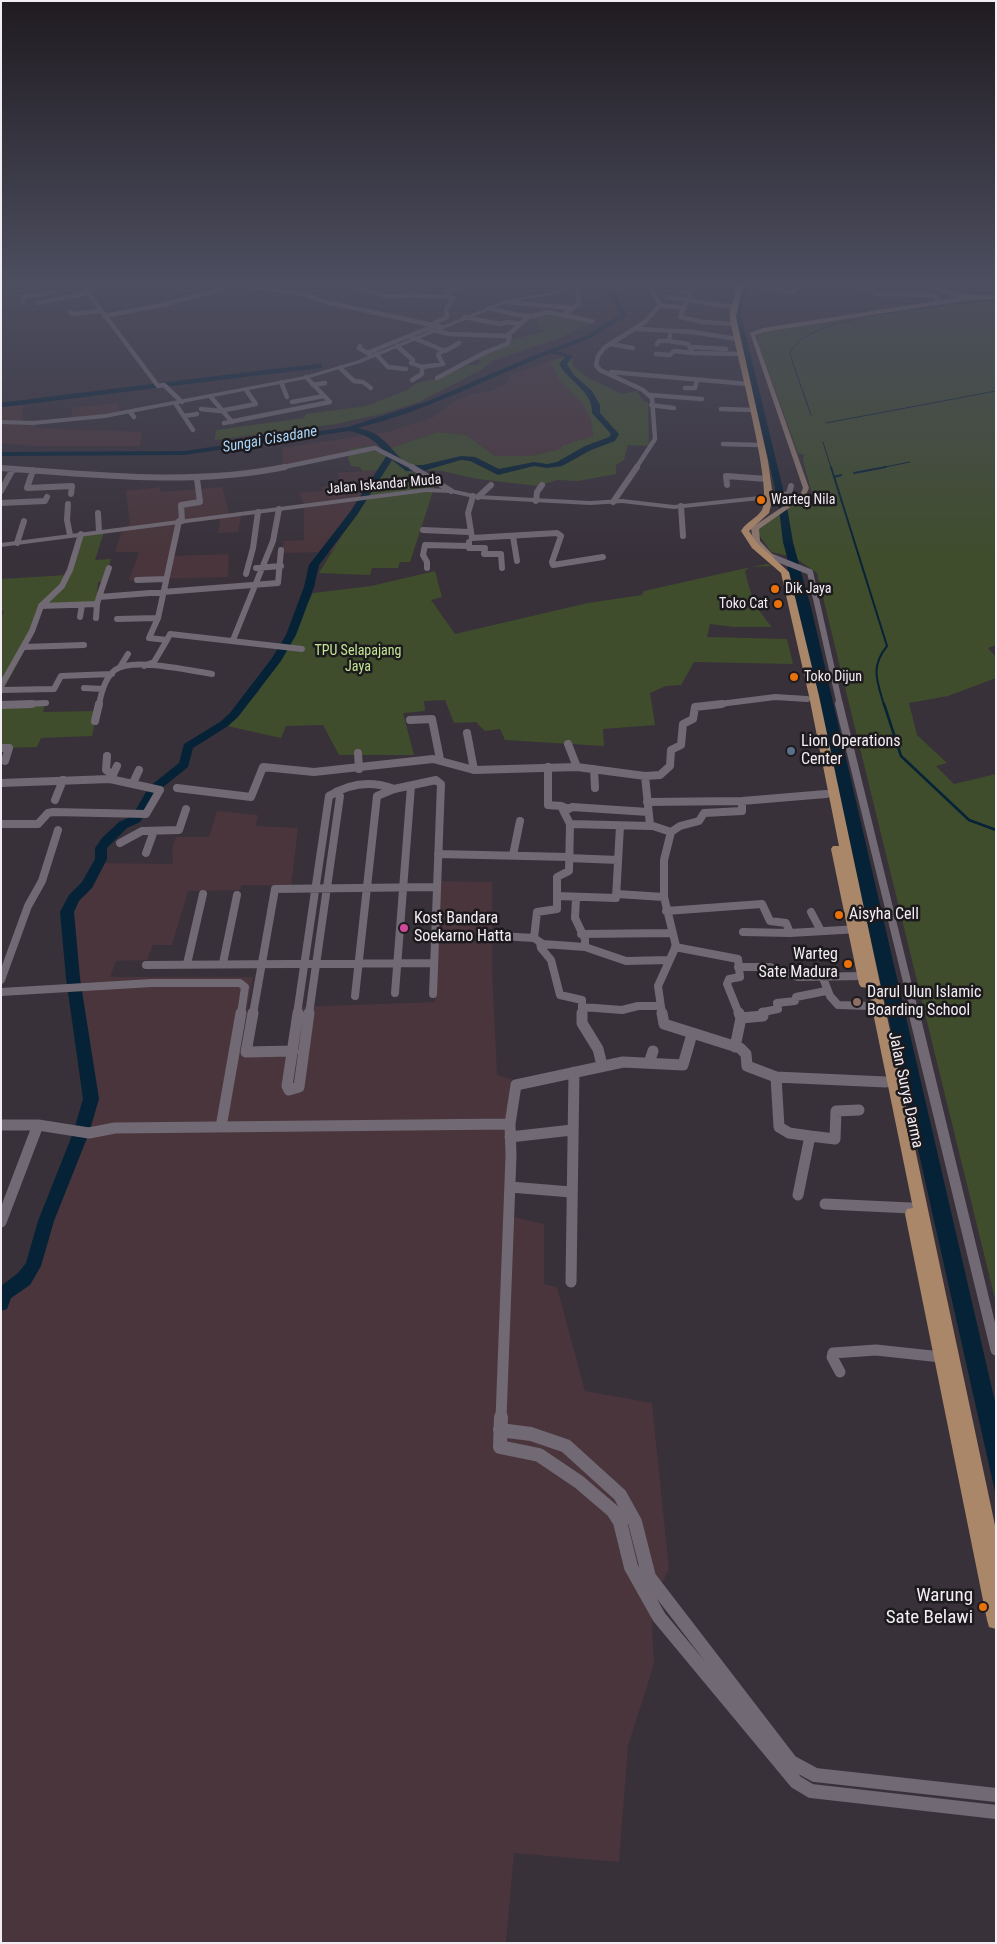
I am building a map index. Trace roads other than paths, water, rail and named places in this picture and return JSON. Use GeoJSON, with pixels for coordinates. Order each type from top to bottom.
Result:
{"type":"FeatureCollection","features":[{"type":"Feature","properties":{"kind":"main road"},"geometry":{"type":"LineString","coordinates":[[746,377],[772,496]]}},
{"type":"Feature","properties":{"kind":"main road"},"geometry":{"type":"LineString","coordinates":[[767,377],[806,488],[805,494],[757,526],[754,531],[763,550],[778,563],[785,566]]}},
{"type":"Feature","properties":{"kind":"main road","name":"Jalan Surya Darma"},"geometry":{"type":"LineString","coordinates":[[772,496],[766,511],[747,527],[745,531],[755,546],[785,566],[807,699],[826,794],[857,929],[996,1575]]}},
{"type":"Feature","properties":{"kind":"main road","name":"Jalan Surya Darma"},"geometry":{"type":"LineString","coordinates":[[785,566],[857,929],[863,976],[996,1620]]}},
{"type":"Feature","properties":{"kind":"street"},"geometry":{"type":"LineString","coordinates":[[151,377],[158,386],[165,386],[182,402]]}},
{"type":"Feature","properties":{"kind":"street"},"geometry":{"type":"LineString","coordinates":[[1,422],[71,420],[130,412],[306,377],[330,402],[224,423]]}},
{"type":"Feature","properties":{"kind":"street"},"geometry":{"type":"LineString","coordinates":[[349,377],[354,381],[363,382],[371,388]]}},
{"type":"Feature","properties":{"kind":"street"},"geometry":{"type":"LineString","coordinates":[[412,380],[417,377]]}},
{"type":"Feature","properties":{"kind":"street"},"geometry":{"type":"LineString","coordinates":[[617,377],[650,395],[702,400]]}},
{"type":"Feature","properties":{"kind":"street"},"geometry":{"type":"LineString","coordinates":[[661,377],[748,384]]}},
{"type":"Feature","properties":{"kind":"street"},"geometry":{"type":"LineString","coordinates":[[685,388],[695,388],[697,380]]}},
{"type":"Feature","properties":{"kind":"street"},"geometry":{"type":"LineString","coordinates":[[281,382],[287,397]]}},
{"type":"Feature","properties":{"kind":"street"},"geometry":{"type":"LineString","coordinates":[[313,385],[325,383]]}},
{"type":"Feature","properties":{"kind":"street"},"geometry":{"type":"LineString","coordinates":[[201,409],[207,411],[223,410],[256,404],[246,390]]}},
{"type":"Feature","properties":{"kind":"street"},"geometry":{"type":"LineString","coordinates":[[613,502],[655,439],[650,395]]}},
{"type":"Feature","properties":{"kind":"street"},"geometry":{"type":"LineString","coordinates":[[292,402],[324,396]]}},
{"type":"Feature","properties":{"kind":"street"},"geometry":{"type":"LineString","coordinates":[[211,397],[232,422]]}},
{"type":"Feature","properties":{"kind":"street"},"geometry":{"type":"LineString","coordinates":[[174,403],[193,430]]}},
{"type":"Feature","properties":{"kind":"street"},"geometry":{"type":"LineString","coordinates":[[651,405],[674,408]]}},
{"type":"Feature","properties":{"kind":"street"},"geometry":{"type":"LineString","coordinates":[[721,409],[753,410]]}},
{"type":"Feature","properties":{"kind":"street"},"geometry":{"type":"LineString","coordinates":[[130,412],[134,417]]}},
{"type":"Feature","properties":{"kind":"street"},"geometry":{"type":"LineString","coordinates":[[184,416],[197,414]]}},
{"type":"Feature","properties":{"kind":"street"},"geometry":{"type":"LineString","coordinates":[[723,444],[760,445]]}},
{"type":"Feature","properties":{"kind":"street"},"geometry":{"type":"LineString","coordinates":[[1,468],[128,477],[197,479],[264,470],[375,448],[398,458],[451,491]]}},
{"type":"Feature","properties":{"kind":"street"},"geometry":{"type":"LineString","coordinates":[[1,491],[13,469]]}},
{"type":"Feature","properties":{"kind":"street"},"geometry":{"type":"LineString","coordinates":[[33,470],[27,488],[72,486]]}},
{"type":"Feature","properties":{"kind":"street"},"geometry":{"type":"LineString","coordinates":[[71,494],[77,473]]}},
{"type":"Feature","properties":{"kind":"street"},"geometry":{"type":"LineString","coordinates":[[726,485],[726,476],[767,479]]}},
{"type":"Feature","properties":{"kind":"street"},"geometry":{"type":"LineString","coordinates":[[166,640],[149,639],[158,618],[165,579],[181,521],[181,505],[200,502],[197,479]]}},
{"type":"Feature","properties":{"kind":"street"},"geometry":{"type":"LineString","coordinates":[[468,546],[470,534],[468,513],[476,497],[490,485]]}},
{"type":"Feature","properties":{"kind":"street"},"geometry":{"type":"LineString","coordinates":[[536,501],[537,492],[542,485]]}},
{"type":"Feature","properties":{"kind":"street"},"geometry":{"type":"LineString","coordinates":[[772,496],[790,493],[791,486]]}},
{"type":"Feature","properties":{"kind":"street","name":"Jalan Iskandar Muda"},"geometry":{"type":"LineString","coordinates":[[1,545],[367,496],[426,490],[451,491],[476,497],[536,501],[613,502],[681,506],[772,496]]}},
{"type":"Feature","properties":{"kind":"street"},"geometry":{"type":"LineString","coordinates":[[24,502],[28,494]]}},
{"type":"Feature","properties":{"kind":"street"},"geometry":{"type":"LineString","coordinates":[[1,503],[45,501],[47,497]]}},
{"type":"Feature","properties":{"kind":"street"},"geometry":{"type":"LineString","coordinates":[[68,504],[67,520],[70,535]]}},
{"type":"Feature","properties":{"kind":"street"},"geometry":{"type":"LineString","coordinates":[[681,506],[683,536]]}},
{"type":"Feature","properties":{"kind":"street"},"geometry":{"type":"LineString","coordinates":[[233,640],[273,541],[279,509]]}},
{"type":"Feature","properties":{"kind":"street"},"geometry":{"type":"LineString","coordinates":[[98,512],[99,531]]}},
{"type":"Feature","properties":{"kind":"street"},"geometry":{"type":"LineString","coordinates":[[258,512],[253,548],[247,571],[281,566]]}},
{"type":"Feature","properties":{"kind":"street"},"geometry":{"type":"LineString","coordinates":[[17,543],[24,521]]}},
{"type":"Feature","properties":{"kind":"street"},"geometry":{"type":"LineString","coordinates":[[423,530],[513,536],[560,534],[552,562],[553,566],[603,557]]}},
{"type":"Feature","properties":{"kind":"street"},"geometry":{"type":"LineString","coordinates":[[1,686],[24,647],[41,606],[62,586],[70,570],[81,534]]}},
{"type":"Feature","properties":{"kind":"street"},"geometry":{"type":"LineString","coordinates":[[513,536],[518,561]]}},
{"type":"Feature","properties":{"kind":"street"},"geometry":{"type":"LineString","coordinates":[[427,568],[428,562],[423,555],[425,545],[484,548],[484,555],[501,554],[502,568]]}},
{"type":"Feature","properties":{"kind":"street"},"geometry":{"type":"LineString","coordinates":[[99,597],[162,594],[278,583],[281,550]]}},
{"type":"Feature","properties":{"kind":"street"},"geometry":{"type":"LineString","coordinates":[[770,556],[785,566],[807,569],[811,575],[817,611],[996,1350]]}},
{"type":"Feature","properties":{"kind":"street"},"geometry":{"type":"LineString","coordinates":[[96,618],[97,604],[109,568]]}},
{"type":"Feature","properties":{"kind":"street"},"geometry":{"type":"LineString","coordinates":[[137,580],[165,579]]}},
{"type":"Feature","properties":{"kind":"street"},"geometry":{"type":"LineString","coordinates":[[41,606],[97,604]]}},
{"type":"Feature","properties":{"kind":"street"},"geometry":{"type":"LineString","coordinates":[[80,617],[82,605]]}},
{"type":"Feature","properties":{"kind":"street"},"geometry":{"type":"LineString","coordinates":[[117,619],[158,618]]}},
{"type":"Feature","properties":{"kind":"street"},"geometry":{"type":"LineString","coordinates":[[144,666],[154,662],[170,634],[233,640],[287,649],[302,649]]}},
{"type":"Feature","properties":{"kind":"street"},"geometry":{"type":"LineString","coordinates":[[24,647],[84,645]]}},
{"type":"Feature","properties":{"kind":"street"},"geometry":{"type":"LineString","coordinates":[[95,721],[103,689],[112,674],[124,664],[128,654]]}},
{"type":"Feature","properties":{"kind":"street"},"geometry":{"type":"LineString","coordinates":[[120,667],[144,666],[212,674]]}},
{"type":"Feature","properties":{"kind":"street"},"geometry":{"type":"LineString","coordinates":[[1,690],[54,689],[61,676],[112,674]]}},
{"type":"Feature","properties":{"kind":"street"},"geometry":{"type":"LineString","coordinates":[[84,688],[103,689]]}},
{"type":"Feature","properties":{"kind":"street"},"geometry":{"type":"LineString","coordinates":[[177,788],[251,797],[260,770],[263,767],[314,772],[359,769],[422,759],[440,759],[474,770],[577,767],[645,776],[660,775],[668,770],[670,751],[681,745],[683,724],[693,719],[695,707],[774,697],[807,699]]}},
{"type":"Feature","properties":{"kind":"street"},"geometry":{"type":"LineString","coordinates":[[1,705],[46,704]]}},
{"type":"Feature","properties":{"kind":"street"},"geometry":{"type":"LineString","coordinates":[[410,720],[432,719],[440,759]]}},
{"type":"Feature","properties":{"kind":"street"},"geometry":{"type":"LineString","coordinates":[[466,733],[474,770]]}},
{"type":"Feature","properties":{"kind":"street"},"geometry":{"type":"LineString","coordinates":[[568,744],[577,767]]}},
{"type":"Feature","properties":{"kind":"street"},"geometry":{"type":"LineString","coordinates":[[1,748],[9,748],[5,761]]}},
{"type":"Feature","properties":{"kind":"street"},"geometry":{"type":"LineString","coordinates":[[358,753],[359,769]]}},
{"type":"Feature","properties":{"kind":"street"},"geometry":{"type":"LineString","coordinates":[[107,756],[106,770],[112,777]]}},
{"type":"Feature","properties":{"kind":"street"},"geometry":{"type":"LineString","coordinates":[[112,777],[118,766]]}},
{"type":"Feature","properties":{"kind":"street"},"geometry":{"type":"LineString","coordinates":[[548,767],[548,805],[569,809],[572,807],[648,812]]}},
{"type":"Feature","properties":{"kind":"street"},"geometry":{"type":"LineString","coordinates":[[594,769],[595,788]]}},
{"type":"Feature","properties":{"kind":"street"},"geometry":{"type":"LineString","coordinates":[[133,783],[139,770]]}},
{"type":"Feature","properties":{"kind":"street"},"geometry":{"type":"LineString","coordinates":[[341,770],[340,780],[346,786]]}},
{"type":"Feature","properties":{"kind":"street"},"geometry":{"type":"LineString","coordinates":[[645,776],[651,826]]}},
{"type":"Feature","properties":{"kind":"street"},"geometry":{"type":"LineString","coordinates":[[1,782],[112,777],[159,790],[142,814],[142,832]]}},
{"type":"Feature","properties":{"kind":"street"},"geometry":{"type":"LineString","coordinates":[[55,800],[63,780]]}},
{"type":"Feature","properties":{"kind":"street"},"geometry":{"type":"LineString","coordinates":[[355,996],[377,796],[394,789],[436,780],[441,782],[433,994]]}},
{"type":"Feature","properties":{"kind":"street"},"geometry":{"type":"LineString","coordinates":[[336,792],[340,796],[326,888],[310,964],[293,1051],[287,1086],[288,1090],[298,1087],[310,964],[316,888],[329,796],[346,786],[375,783],[394,789]]}},
{"type":"Feature","properties":{"kind":"street"},"geometry":{"type":"LineString","coordinates":[[395,994],[411,786]]}},
{"type":"Feature","properties":{"kind":"street"},"geometry":{"type":"LineString","coordinates":[[647,802],[742,801],[826,794]]}},
{"type":"Feature","properties":{"kind":"street"},"geometry":{"type":"LineString","coordinates":[[742,801],[742,811],[704,813],[699,821],[680,826],[671,832],[664,860],[664,897],[675,947],[658,986],[664,1024],[745,1051],[748,1066],[776,1077],[886,1082]]}},
{"type":"Feature","properties":{"kind":"street"},"geometry":{"type":"LineString","coordinates":[[561,806],[570,824],[569,872],[557,877],[555,910],[537,912],[537,940],[551,960],[560,995],[582,1000],[582,1023],[598,1049],[602,1065]]}},
{"type":"Feature","properties":{"kind":"street"},"geometry":{"type":"LineString","coordinates":[[120,843],[142,832],[179,830],[186,809]]}},
{"type":"Feature","properties":{"kind":"street"},"geometry":{"type":"LineString","coordinates":[[1,824],[38,824],[48,813],[53,812],[87,811],[142,814]]}},
{"type":"Feature","properties":{"kind":"street"},"geometry":{"type":"LineString","coordinates":[[513,855],[520,821]]}},
{"type":"Feature","properties":{"kind":"street"},"geometry":{"type":"LineString","coordinates":[[570,824],[651,826],[671,832]]}},
{"type":"Feature","properties":{"kind":"street"},"geometry":{"type":"LineString","coordinates":[[557,896],[612,900],[616,898],[620,826]]}},
{"type":"Feature","properties":{"kind":"street"},"geometry":{"type":"LineString","coordinates":[[1,980],[28,906],[42,881],[58,830]]}},
{"type":"Feature","properties":{"kind":"street"},"geometry":{"type":"LineString","coordinates":[[146,853],[154,831]]}},
{"type":"Feature","properties":{"kind":"street"},"geometry":{"type":"LineString","coordinates":[[438,854],[618,860]]}},
{"type":"Feature","properties":{"kind":"street"},"geometry":{"type":"LineString","coordinates":[[293,1051],[246,1052],[275,889],[436,887]]}},
{"type":"Feature","properties":{"kind":"street"},"geometry":{"type":"LineString","coordinates":[[187,964],[204,894]]}},
{"type":"Feature","properties":{"kind":"street"},"geometry":{"type":"LineString","coordinates":[[617,894],[664,897]]}},
{"type":"Feature","properties":{"kind":"street"},"geometry":{"type":"LineString","coordinates":[[223,964],[237,895]]}},
{"type":"Feature","properties":{"kind":"street"},"geometry":{"type":"LineString","coordinates":[[576,898],[575,918],[585,947]]}},
{"type":"Feature","properties":{"kind":"street"},"geometry":{"type":"LineString","coordinates":[[666,911],[698,911],[762,904],[770,921],[786,923],[790,933]]}},
{"type":"Feature","properties":{"kind":"street"},"geometry":{"type":"LineString","coordinates":[[811,912],[821,931]]}},
{"type":"Feature","properties":{"kind":"street"},"geometry":{"type":"LineString","coordinates":[[743,932],[790,933],[857,929]]}},
{"type":"Feature","properties":{"kind":"street"},"geometry":{"type":"LineString","coordinates":[[581,934],[672,933]]}},
{"type":"Feature","properties":{"kind":"street"},"geometry":{"type":"LineString","coordinates":[[499,936],[585,947],[626,961],[669,960]]}},
{"type":"Feature","properties":{"kind":"street"},"geometry":{"type":"LineString","coordinates":[[675,947],[737,958],[739,960],[739,978],[729,979],[727,984],[741,1018],[735,1047]]}},
{"type":"Feature","properties":{"kind":"street"},"geometry":{"type":"LineString","coordinates":[[146,965],[434,963]]}},
{"type":"Feature","properties":{"kind":"street"},"geometry":{"type":"LineString","coordinates":[[738,967],[770,967],[790,975],[822,978],[863,976]]}},
{"type":"Feature","properties":{"kind":"street"},"geometry":{"type":"LineString","coordinates":[[822,978],[830,1001],[838,1004],[870,1006]]}},
{"type":"Feature","properties":{"kind":"street"},"geometry":{"type":"LineString","coordinates":[[1,992],[212,982],[233,982],[244,987],[245,993],[221,1127]]}},
{"type":"Feature","properties":{"kind":"street"},"geometry":{"type":"LineString","coordinates":[[741,1018],[763,1016],[763,1012],[778,1009],[777,1003],[795,1001],[796,997],[826,991]]}},
{"type":"Feature","properties":{"kind":"street"},"geometry":{"type":"LineString","coordinates":[[582,1007],[622,1010],[638,1006],[660,1006]]}},
{"type":"Feature","properties":{"kind":"street"},"geometry":{"type":"LineString","coordinates":[[692,1034],[683,1064],[623,1062],[602,1065],[518,1083],[514,1089],[510,1124],[510,1187],[500,1447],[539,1455],[579,1482],[613,1511],[620,1522],[631,1568],[659,1617],[796,1782],[811,1791],[996,1812]]}},
{"type":"Feature","properties":{"kind":"street"},"geometry":{"type":"LineString","coordinates":[[649,1063],[653,1051]]}},
{"type":"Feature","properties":{"kind":"street"},"geometry":{"type":"LineString","coordinates":[[571,1282],[574,1072]]}},
{"type":"Feature","properties":{"kind":"street"},"geometry":{"type":"LineString","coordinates":[[776,1077],[779,1127],[782,1131],[836,1139],[836,1111],[859,1110]]}},
{"type":"Feature","properties":{"kind":"street"},"geometry":{"type":"LineString","coordinates":[[1,1125],[38,1125],[84,1132],[115,1128],[510,1124]]}},
{"type":"Feature","properties":{"kind":"street"},"geometry":{"type":"LineString","coordinates":[[1,1222],[38,1125]]}},
{"type":"Feature","properties":{"kind":"street"},"geometry":{"type":"LineString","coordinates":[[510,1136],[572,1130]]}},
{"type":"Feature","properties":{"kind":"street"},"geometry":{"type":"LineString","coordinates":[[798,1195],[810,1136]]}},
{"type":"Feature","properties":{"kind":"street"},"geometry":{"type":"LineString","coordinates":[[510,1187],[571,1192]]}},
{"type":"Feature","properties":{"kind":"street"},"geometry":{"type":"LineString","coordinates":[[825,1204],[911,1208]]}},
{"type":"Feature","properties":{"kind":"street"},"geometry":{"type":"LineString","coordinates":[[840,1372],[832,1357],[833,1353],[876,1350],[941,1357]]}},
{"type":"Feature","properties":{"kind":"street"},"geometry":{"type":"LineString","coordinates":[[500,1430],[531,1434],[566,1446],[620,1495],[635,1522],[649,1577],[791,1762],[815,1775],[996,1795]]}},
{"type":"Feature","properties":{"kind":"water"},"geometry":{"type":"Polygon","coordinates":[[[793,566],[800,569],[811,607],[996,1406],[996,1496],[787,567],[793,566]]]}},
{"type":"Feature","properties":{"kind":"waterway"},"geometry":{"type":"LineString","coordinates":[[1,405],[229,377]]}},
{"type":"Feature","properties":{"kind":"waterway","name":"Sungai Cisadane"},"geometry":{"type":"LineString","coordinates":[[352,427],[379,421],[431,403],[490,377]]}},
{"type":"Feature","properties":{"kind":"waterway"},"geometry":{"type":"LineString","coordinates":[[391,455],[406,468],[423,468],[461,458],[472,459],[498,472],[534,464],[547,466],[559,464],[588,448],[612,439],[615,434],[596,413],[596,405],[590,392],[573,377]]}},
{"type":"Feature","properties":{"kind":"waterway"},"geometry":{"type":"LineString","coordinates":[[752,377],[782,501],[788,542],[796,572]]}},
{"type":"Feature","properties":{"kind":"waterway"},"geometry":{"type":"LineString","coordinates":[[798,377],[811,415]]}},
{"type":"Feature","properties":{"kind":"waterway"},"geometry":{"type":"LineString","coordinates":[[826,423],[996,391]]}},
{"type":"Feature","properties":{"kind":"waterway","name":"Sungai Cisadane"},"geometry":{"type":"LineString","coordinates":[[1,454],[106,455],[184,453],[349,429],[370,433],[378,438],[391,455]]}},
{"type":"Feature","properties":{"kind":"waterway"},"geometry":{"type":"LineString","coordinates":[[823,442],[831,468]]}},
{"type":"Feature","properties":{"kind":"waterway"},"geometry":{"type":"LineString","coordinates":[[1,1303],[5,1293],[24,1279],[33,1266],[46,1221],[81,1133],[91,1099],[73,978],[67,912],[74,898],[87,885],[101,859],[101,848],[106,841],[123,825],[136,819],[153,790],[184,764],[188,746],[224,724],[234,715],[277,659],[291,635],[309,587],[314,565],[354,513],[391,455]]}},
{"type":"Feature","properties":{"kind":"waterway"},"geometry":{"type":"LineString","coordinates":[[880,468],[910,462]]}},
{"type":"Feature","properties":{"kind":"waterway"},"geometry":{"type":"LineString","coordinates":[[831,467],[834,477]]}},
{"type":"Feature","properties":{"kind":"waterway"},"geometry":{"type":"LineString","coordinates":[[854,473],[886,467]]}},
{"type":"Feature","properties":{"kind":"waterway"},"geometry":{"type":"LineString","coordinates":[[834,477],[841,475]]}},
{"type":"Feature","properties":{"kind":"waterway"},"geometry":{"type":"LineString","coordinates":[[834,477],[887,646],[878,661],[876,674],[884,705]]}},
{"type":"Feature","properties":{"kind":"waterway"},"geometry":{"type":"LineString","coordinates":[[884,704],[901,756],[969,820],[996,830]]}},
{"type":"Feature","properties":{"kind":"place","name":"Warteg Nila"},"geometry":{"type":"Point","coordinates":[761,500]}},
{"type":"Feature","properties":{"kind":"place","name":"Dik Jaya"},"geometry":{"type":"Point","coordinates":[775,589]}},
{"type":"Feature","properties":{"kind":"place","name":"Toko Cat"},"geometry":{"type":"Point","coordinates":[778,604]}},
{"type":"Feature","properties":{"kind":"place","name":"Toko Dijun"},"geometry":{"type":"Point","coordinates":[794,677]}},
{"type":"Feature","properties":{"kind":"place","name":"Lion Operations Center"},"geometry":{"type":"Point","coordinates":[791,751]}},
{"type":"Feature","properties":{"kind":"place","name":"Aisyha Cell"},"geometry":{"type":"Point","coordinates":[839,915]}},
{"type":"Feature","properties":{"kind":"place","name":"Kost Bandara Soekarno Hatta"},"geometry":{"type":"Point","coordinates":[404,928]}},
{"type":"Feature","properties":{"kind":"place","name":"Warteg Sate Madura"},"geometry":{"type":"Point","coordinates":[848,964]}},
{"type":"Feature","properties":{"kind":"place","name":"Darul Ulun Islamic Boarding School"},"geometry":{"type":"Point","coordinates":[857,1002]}},
{"type":"Feature","properties":{"kind":"place","name":"Warung Sate Belawi"},"geometry":{"type":"Point","coordinates":[983,1607]}},
{"type":"Feature","properties":{"kind":"park label","name":"TPU Selapajang Jaya"},"geometry":{"type":"Point","coordinates":[358,660]}}]}
